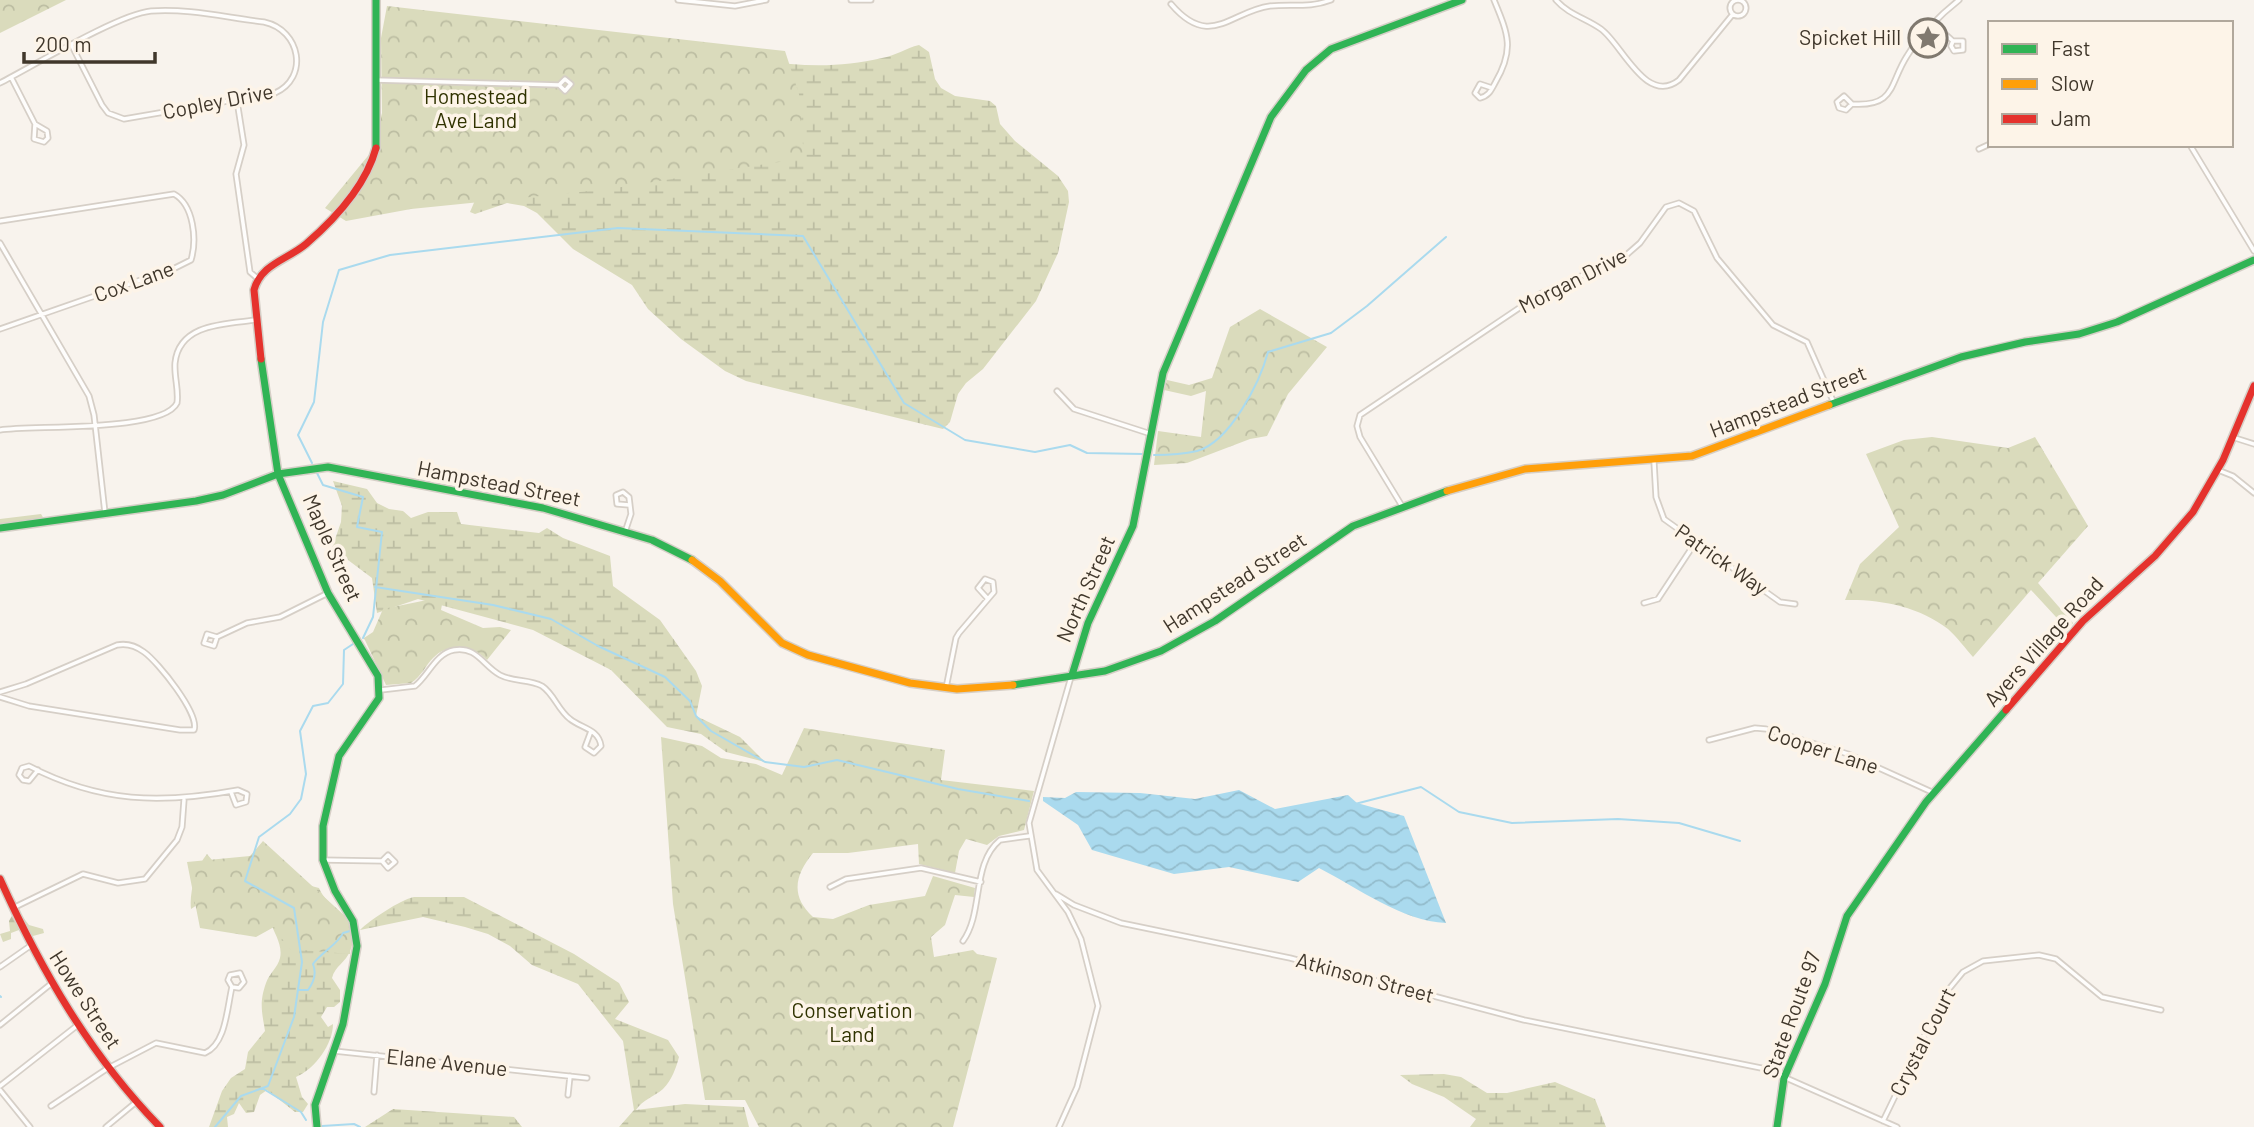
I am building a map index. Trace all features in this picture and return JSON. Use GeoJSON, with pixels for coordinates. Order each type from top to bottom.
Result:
{"type":"FeatureCollection","features":[{"type":"Feature","properties":{"kind":"main road"},"geometry":{"type":"LineString","coordinates":[[257,278],[305,245],[365,174],[379,135],[375,80],[376,0]]}},
{"type":"Feature","properties":{"kind":"main road"},"geometry":{"type":"LineString","coordinates":[[1443,0],[1451,4]]}},
{"type":"Feature","properties":{"kind":"main road","name":"North Street"},"geometry":{"type":"LineString","coordinates":[[1072,675],[1088,622],[1133,526],[1158,391],[1168,359],[1247,171],[1278,105],[1306,70],[1331,49],[1462,0]]}},
{"type":"Feature","properties":{"kind":"main road","name":"Hampstead Street"},"geometry":{"type":"LineString","coordinates":[[0,528],[217,497],[278,474],[328,467],[350,469],[427,488],[543,508],[625,532],[688,557],[720,581],[775,637],[795,649],[874,675],[946,688],[975,688],[1110,669],[1161,651],[1215,621],[1353,526],[1402,506],[1525,469],[1582,462],[1654,461],[1705,452],[1978,352],[2103,327],[2253,261]]}},
{"type":"Feature","properties":{"kind":"main road","name":"Maple Street"},"geometry":{"type":"LineString","coordinates":[[257,278],[254,290],[256,320],[278,474],[328,593],[366,649],[381,690]]}},
{"type":"Feature","properties":{"kind":"main road","name":"Ayers Village Road"},"geometry":{"type":"LineString","coordinates":[[1847,916],[1934,793],[2082,621],[2181,528],[2218,470],[2254,386]]}},
{"type":"Feature","properties":{"kind":"main road"},"geometry":{"type":"LineString","coordinates":[[317,1127],[316,1105],[343,1024],[357,939],[353,921],[335,891],[323,860],[323,826],[337,763],[379,698],[381,690]]}},
{"type":"Feature","properties":{"kind":"main road","name":"Howe Street"},"geometry":{"type":"LineString","coordinates":[[0,879],[15,907],[30,946],[52,983],[108,1068],[135,1103],[160,1127]]}},
{"type":"Feature","properties":{"kind":"main road","name":"State Route 97"},"geometry":{"type":"LineString","coordinates":[[1777,1127],[1784,1078],[1825,984],[1847,916]]}},
{"type":"Feature","properties":{"kind":"street"},"geometry":{"type":"LineString","coordinates":[[678,0],[735,6],[766,0]]}},
{"type":"Feature","properties":{"kind":"street"},"geometry":{"type":"LineString","coordinates":[[851,0],[871,0]]}},
{"type":"Feature","properties":{"kind":"street"},"geometry":{"type":"LineString","coordinates":[[1171,4],[1193,22],[1214,26],[1224,25],[1268,6],[1309,5],[1331,0]]}},
{"type":"Feature","properties":{"kind":"street"},"geometry":{"type":"LineString","coordinates":[[1492,88],[1480,84],[1475,93],[1485,97],[1492,88],[1504,68],[1509,50],[1506,30],[1494,0]]}},
{"type":"Feature","properties":{"kind":"street"},"geometry":{"type":"LineString","coordinates":[[1556,0],[1569,12],[1604,30],[1645,79],[1664,86],[1674,84],[1683,76],[1733,14],[1744,12],[1742,2],[1735,1],[1731,4],[1733,14]]}},
{"type":"Feature","properties":{"kind":"street"},"geometry":{"type":"LineString","coordinates":[[1852,104],[1850,98],[1844,96],[1837,102],[1839,108],[1844,110],[1852,104],[1872,103],[1886,96],[1897,82],[1906,56],[1959,0]]}},
{"type":"Feature","properties":{"kind":"street","name":"Copley Drive"},"geometry":{"type":"LineString","coordinates":[[0,83],[130,16],[150,11],[264,22],[282,27],[292,41],[294,76],[280,91],[237,101],[137,118],[116,117],[102,105],[72,46]]}},
{"type":"Feature","properties":{"kind":"street"},"geometry":{"type":"LineString","coordinates":[[1934,24],[1953,41],[1963,41],[1964,50],[1954,51],[1951,46],[1953,41]]}},
{"type":"Feature","properties":{"kind":"street"},"geometry":{"type":"LineString","coordinates":[[11,77],[35,124],[34,139],[44,142],[48,138],[47,131],[35,124]]}},
{"type":"Feature","properties":{"kind":"street"},"geometry":{"type":"LineString","coordinates":[[375,80],[559,85]]}},
{"type":"Feature","properties":{"kind":"street"},"geometry":{"type":"LineString","coordinates":[[237,101],[244,145],[236,174],[250,272],[257,278]]}},
{"type":"Feature","properties":{"kind":"street"},"geometry":{"type":"LineString","coordinates":[[1979,149],[1988,145]]}},
{"type":"Feature","properties":{"kind":"street"},"geometry":{"type":"LineString","coordinates":[[2191,147],[2254,251]]}},
{"type":"Feature","properties":{"kind":"street","name":"Cox Lane"},"geometry":{"type":"LineString","coordinates":[[0,221],[174,194],[185,203],[194,239],[191,260],[0,329]]}},
{"type":"Feature","properties":{"kind":"street","name":"Morgan Drive"},"geometry":{"type":"LineString","coordinates":[[1402,506],[1360,437],[1357,426],[1360,415],[1539,294],[1628,255],[1664,209],[1672,204],[1682,204],[1693,211],[1717,258],[1773,325],[1807,342],[1835,403]]}},
{"type":"Feature","properties":{"kind":"street"},"geometry":{"type":"LineString","coordinates":[[0,243],[89,396],[106,513]]}},
{"type":"Feature","properties":{"kind":"street"},"geometry":{"type":"LineString","coordinates":[[0,430],[95,425],[157,418],[172,411],[178,398],[175,363],[190,335],[205,328],[256,320]]}},
{"type":"Feature","properties":{"kind":"street"},"geometry":{"type":"LineString","coordinates":[[1057,391],[1067,405],[1074,409],[1152,434]]}},
{"type":"Feature","properties":{"kind":"street"},"geometry":{"type":"LineString","coordinates":[[2232,437],[2254,444]]}},
{"type":"Feature","properties":{"kind":"street","name":"Patrick Way"},"geometry":{"type":"LineString","coordinates":[[1654,461],[1657,497],[1664,519],[1780,602],[1795,604]]}},
{"type":"Feature","properties":{"kind":"street"},"geometry":{"type":"LineString","coordinates":[[2218,470],[2233,476],[2254,493]]}},
{"type":"Feature","properties":{"kind":"street"},"geometry":{"type":"LineString","coordinates":[[625,532],[629,505],[625,492],[616,495],[617,504],[629,505]]}},
{"type":"Feature","properties":{"kind":"street"},"geometry":{"type":"LineString","coordinates":[[1644,603],[1658,599],[1695,543]]}},
{"type":"Feature","properties":{"kind":"street"},"geometry":{"type":"LineString","coordinates":[[946,688],[956,638],[988,599],[995,587],[987,578],[980,581],[978,588],[988,599]]}},
{"type":"Feature","properties":{"kind":"street"},"geometry":{"type":"LineString","coordinates":[[217,637],[214,646],[204,643],[207,634],[217,637],[247,623],[279,617],[328,593]]}},
{"type":"Feature","properties":{"kind":"street"},"geometry":{"type":"LineString","coordinates":[[117,645],[128,645],[149,656],[190,708],[195,718],[194,730],[29,706],[0,694],[117,645]]}},
{"type":"Feature","properties":{"kind":"street"},"geometry":{"type":"LineString","coordinates":[[381,690],[399,690],[415,686],[443,654],[466,650],[477,654],[502,676],[541,686],[566,716],[591,731],[601,743],[600,749],[594,753],[585,747],[591,731]]}},
{"type":"Feature","properties":{"kind":"street","name":"North Street"},"geometry":{"type":"LineString","coordinates":[[1059,1127],[1077,1087],[1098,1006],[1081,939],[1056,894],[1038,870],[1029,835],[1031,813],[1072,675]]}},
{"type":"Feature","properties":{"kind":"street","name":"Cooper Lane"},"geometry":{"type":"LineString","coordinates":[[1709,740],[1755,728],[1766,729],[1828,747],[1934,793]]}},
{"type":"Feature","properties":{"kind":"street"},"geometry":{"type":"LineString","coordinates":[[38,771],[31,781],[24,781],[20,777],[20,770],[24,766],[38,771],[61,782],[148,800],[184,800],[231,792],[244,792],[246,802],[236,805],[231,792]]}},
{"type":"Feature","properties":{"kind":"street"},"geometry":{"type":"LineString","coordinates":[[15,907],[83,874],[122,883],[145,880],[180,833],[184,800]]}},
{"type":"Feature","properties":{"kind":"street"},"geometry":{"type":"LineString","coordinates":[[963,941],[972,929],[986,856],[993,846],[1008,837],[1029,835]]}},
{"type":"Feature","properties":{"kind":"street"},"geometry":{"type":"LineString","coordinates":[[323,860],[382,861]]}},
{"type":"Feature","properties":{"kind":"street"},"geometry":{"type":"LineString","coordinates":[[830,887],[846,879],[921,868],[981,882]]}},
{"type":"Feature","properties":{"kind":"street","name":"Atkinson Street"},"geometry":{"type":"LineString","coordinates":[[1056,894],[1074,905],[1121,923],[1231,944],[1524,1020],[1766,1069],[1897,1127]]}},
{"type":"Feature","properties":{"kind":"street"},"geometry":{"type":"LineString","coordinates":[[0,967],[30,946]]}},
{"type":"Feature","properties":{"kind":"street","name":"Crystal Court"},"geometry":{"type":"LineString","coordinates":[[1883,1121],[1944,995],[1963,972],[1983,961],[2039,955],[2056,960],[2102,997],[2161,1010]]}},
{"type":"Feature","properties":{"kind":"street"},"geometry":{"type":"LineString","coordinates":[[51,1106],[108,1068],[156,1043],[205,1053],[211,1051],[220,1038],[232,987],[228,980],[230,975],[237,972],[242,974],[242,986],[232,987]]}},
{"type":"Feature","properties":{"kind":"street"},"geometry":{"type":"LineString","coordinates":[[0,1025],[52,983]]}},
{"type":"Feature","properties":{"kind":"street"},"geometry":{"type":"LineString","coordinates":[[30,1127],[0,1088],[79,1024]]}},
{"type":"Feature","properties":{"kind":"street","name":"Elane Avenue"},"geometry":{"type":"LineString","coordinates":[[334,1051],[587,1078]]}},
{"type":"Feature","properties":{"kind":"street"},"geometry":{"type":"LineString","coordinates":[[374,1092],[377,1055]]}},
{"type":"Feature","properties":{"kind":"street"},"geometry":{"type":"LineString","coordinates":[[568,1095],[570,1076]]}},
{"type":"Feature","properties":{"kind":"street"},"geometry":{"type":"LineString","coordinates":[[106,1127],[135,1103]]}},
{"type":"Feature","properties":{"kind":"green space"},"geometry":{"type":"Polygon","coordinates":[[[0,0],[66,0],[0,33],[0,0]]]}},
{"type":"Feature","properties":{"kind":"green space","name":"Homestead Ave Land"},"geometry":{"type":"Polygon","coordinates":[[[387,6],[785,51],[799,94],[804,158],[609,189],[411,209],[346,221],[325,208],[372,151],[382,113],[381,38],[387,6]]]}},
{"type":"Feature","properties":{"kind":"green space"},"geometry":{"type":"Polygon","coordinates":[[[919,45],[929,52],[935,79],[941,88],[955,96],[990,101],[996,106],[1000,124],[1015,141],[1058,176],[1068,191],[1069,202],[1058,253],[1036,301],[983,369],[966,383],[958,394],[950,422],[943,429],[746,381],[725,371],[681,339],[648,309],[632,285],[573,249],[537,213],[524,206],[507,203],[475,214],[470,212],[476,198],[755,59],[803,65],[850,64],[887,57],[919,45]]]}},
{"type":"Feature","properties":{"kind":"green space"},"geometry":{"type":"Polygon","coordinates":[[[1260,309],[1327,347],[1288,394],[1267,436],[1250,439],[1187,463],[1154,465],[1158,431],[1201,437],[1206,391],[1191,396],[1164,390],[1167,380],[1189,385],[1212,378],[1230,327],[1260,309]]]}},
{"type":"Feature","properties":{"kind":"green space"},"geometry":{"type":"Polygon","coordinates":[[[1932,437],[2008,448],[2035,437],[2088,526],[2038,583],[2073,623],[2068,630],[2031,590],[1973,657],[1948,629],[1912,609],[1871,601],[1845,600],[1860,564],[1899,527],[1866,454],[1904,440],[1932,437]]]}},
{"type":"Feature","properties":{"kind":"green space"},"geometry":{"type":"Polygon","coordinates":[[[333,481],[367,489],[377,503],[389,509],[403,511],[411,518],[428,512],[457,512],[461,524],[539,533],[547,528],[563,538],[610,556],[613,586],[660,620],[696,671],[702,686],[696,716],[740,737],[765,762],[726,752],[701,734],[667,727],[611,670],[533,630],[418,599],[377,613],[372,578],[332,548],[341,522],[342,506],[333,481]]]}},
{"type":"Feature","properties":{"kind":"green space"},"geometry":{"type":"Polygon","coordinates":[[[41,514],[44,519],[0,525],[0,519],[41,514]]]}},
{"type":"Feature","properties":{"kind":"green space"},"geometry":{"type":"Polygon","coordinates":[[[443,599],[441,610],[483,628],[500,627],[511,630],[487,660],[468,648],[453,647],[439,653],[411,683],[386,685],[364,638],[373,632],[383,609],[443,599]]]}},
{"type":"Feature","properties":{"kind":"green space","name":"Conservation Land"},"geometry":{"type":"Polygon","coordinates":[[[804,728],[945,750],[941,780],[1034,791],[1024,830],[999,836],[987,845],[966,839],[959,851],[955,873],[919,864],[918,844],[848,853],[813,853],[799,877],[798,893],[806,909],[813,917],[833,919],[869,905],[925,896],[933,876],[975,888],[974,897],[955,895],[945,925],[931,937],[934,957],[973,950],[977,954],[997,958],[953,1127],[759,1127],[745,1100],[705,1100],[673,904],[661,737],[702,746],[721,758],[756,764],[782,775],[804,728]]]}},
{"type":"Feature","properties":{"kind":"green space"},"geometry":{"type":"Polygon","coordinates":[[[263,841],[345,916],[351,935],[350,954],[289,949],[274,927],[256,937],[200,928],[187,862],[250,856],[263,841]]]}},
{"type":"Feature","properties":{"kind":"green space"},"geometry":{"type":"Polygon","coordinates":[[[207,854],[212,860],[319,888],[323,896],[349,922],[352,930],[350,951],[332,978],[340,990],[340,1002],[334,1007],[327,1007],[321,1017],[328,1027],[333,1024],[330,1040],[316,1062],[296,1077],[302,1097],[308,1104],[303,1112],[295,1112],[267,1090],[260,1095],[254,1112],[246,1113],[239,1103],[234,1114],[227,1117],[228,1127],[209,1127],[222,1091],[231,1078],[245,1069],[248,1052],[265,1031],[262,996],[281,953],[270,921],[197,905],[191,909],[194,880],[207,854]]]}},
{"type":"Feature","properties":{"kind":"green space"},"geometry":{"type":"Polygon","coordinates":[[[414,897],[464,897],[574,954],[619,983],[629,1002],[615,1019],[668,1040],[679,1057],[666,1085],[636,1110],[685,1104],[744,1107],[749,1127],[619,1127],[634,1110],[623,1041],[578,984],[532,965],[510,946],[488,934],[465,927],[423,917],[360,930],[386,911],[414,897]]]}},
{"type":"Feature","properties":{"kind":"green space"},"geometry":{"type":"Polygon","coordinates":[[[13,914],[22,916],[29,925],[43,929],[44,933],[33,936],[19,930],[11,933],[11,939],[3,942],[0,934],[10,931],[9,921],[13,914]]]}},
{"type":"Feature","properties":{"kind":"green space"},"geometry":{"type":"Polygon","coordinates":[[[1444,1074],[1461,1077],[1487,1093],[1507,1093],[1555,1082],[1595,1099],[1606,1127],[1470,1127],[1476,1119],[1444,1097],[1412,1084],[1400,1075],[1444,1074]]]}},
{"type":"Feature","properties":{"kind":"green space"},"geometry":{"type":"Polygon","coordinates":[[[393,1109],[514,1117],[522,1127],[365,1127],[393,1109]]]}},
{"type":"Feature","properties":{"kind":"water"},"geometry":{"type":"Polygon","coordinates":[[[1239,790],[1275,809],[1348,795],[1357,803],[1404,816],[1446,923],[1430,921],[1397,910],[1319,868],[1298,882],[1229,867],[1174,874],[1092,850],[1078,825],[1043,801],[1043,797],[1065,798],[1076,792],[1140,793],[1195,799],[1239,790]]]}},
{"type":"Feature","properties":{"kind":"waterway"},"geometry":{"type":"LineString","coordinates":[[312,463],[298,435],[314,402],[323,322],[339,270],[390,255],[618,228],[803,236],[904,403],[965,440],[1035,452],[1070,445],[1087,453],[1143,454]]}},
{"type":"Feature","properties":{"kind":"waterway"},"geometry":{"type":"LineString","coordinates":[[1154,455],[1192,452],[1209,445],[1221,436],[1242,409],[1258,379],[1268,352],[1331,333],[1367,306],[1446,237]]}},
{"type":"Feature","properties":{"kind":"waterway"},"geometry":{"type":"LineString","coordinates":[[317,473],[323,485],[363,497],[357,527],[382,532],[373,617],[363,638]]}},
{"type":"Feature","properties":{"kind":"waterway"},"geometry":{"type":"LineString","coordinates":[[375,587],[493,605],[551,619],[598,646],[665,677],[690,701],[696,716],[711,731],[765,762],[804,767],[837,760],[958,789],[1029,801]]}},
{"type":"Feature","properties":{"kind":"waterway"},"geometry":{"type":"LineString","coordinates":[[215,1127],[241,1096],[268,1086],[294,1017],[302,962],[294,908],[245,881],[259,837],[290,814],[301,799],[306,774],[300,731],[313,706],[328,703],[343,684],[344,650],[356,642]]}},
{"type":"Feature","properties":{"kind":"waterway"},"geometry":{"type":"LineString","coordinates":[[1355,804],[1421,787],[1459,812],[1512,823],[1618,819],[1679,823],[1740,841]]}},
{"type":"Feature","properties":{"kind":"waterway"},"geometry":{"type":"LineString","coordinates":[[299,990],[308,990],[314,978],[313,964],[343,933],[350,931]]}},
{"type":"Feature","properties":{"kind":"waterway"},"geometry":{"type":"LineString","coordinates":[[262,1088],[301,1112],[306,1120]]}},
{"type":"Feature","properties":{"kind":"waterway"},"geometry":{"type":"LineString","coordinates":[[322,1126],[354,1124],[360,1127]]}},
{"type":"Feature","properties":{"kind":"traffic: fast"},"geometry":{"type":"LineString","coordinates":[[376,0],[376,148]]}},
{"type":"Feature","properties":{"kind":"traffic: fast"},"geometry":{"type":"LineString","coordinates":[[1072,675],[1088,623],[1133,526],[1163,373],[1271,117],[1306,70],[1331,49],[1462,0]]}},
{"type":"Feature","properties":{"kind":"traffic: fast"},"geometry":{"type":"LineString","coordinates":[[1829,405],[1961,357],[2025,342],[2079,334],[2117,322],[2254,260]]}},
{"type":"Feature","properties":{"kind":"traffic: fast"},"geometry":{"type":"LineString","coordinates":[[261,359],[278,474],[328,593],[378,676],[379,698],[339,756],[323,826],[323,860],[335,891],[353,921],[357,946],[343,1024],[315,1105],[317,1127]]}},
{"type":"Feature","properties":{"kind":"traffic: fast"},"geometry":{"type":"LineString","coordinates":[[0,528],[196,501],[223,495],[278,474],[328,467],[543,508],[652,540],[692,560]]}},
{"type":"Feature","properties":{"kind":"traffic: fast"},"geometry":{"type":"LineString","coordinates":[[1013,685],[1105,671],[1161,651],[1215,621],[1353,526],[1447,491]]}},
{"type":"Feature","properties":{"kind":"traffic: fast"},"geometry":{"type":"LineString","coordinates":[[1777,1127],[1784,1078],[1825,984],[1847,916],[1926,802],[2006,710]]}},
{"type":"Feature","properties":{"kind":"traffic: slow"},"geometry":{"type":"LineString","coordinates":[[1447,491],[1525,469],[1692,456],[1829,405]]}},
{"type":"Feature","properties":{"kind":"traffic: slow"},"geometry":{"type":"LineString","coordinates":[[692,560],[720,581],[782,643],[808,655],[910,683],[957,689],[1013,685]]}},
{"type":"Feature","properties":{"kind":"traffic: jam"},"geometry":{"type":"LineString","coordinates":[[261,359],[254,290],[257,281],[269,268],[299,250],[328,224],[357,188],[376,148]]}},
{"type":"Feature","properties":{"kind":"traffic: jam"},"geometry":{"type":"LineString","coordinates":[[2006,710],[2083,621],[2155,556],[2193,512],[2223,460],[2254,386]]}},
{"type":"Feature","properties":{"kind":"traffic: jam"},"geometry":{"type":"LineString","coordinates":[[0,879],[32,946],[69,1010],[111,1071],[160,1127]]}},
{"type":"Feature","properties":{"kind":"place","name":"Spicket Hill"},"geometry":{"type":"Point","coordinates":[1928,38]}}]}
